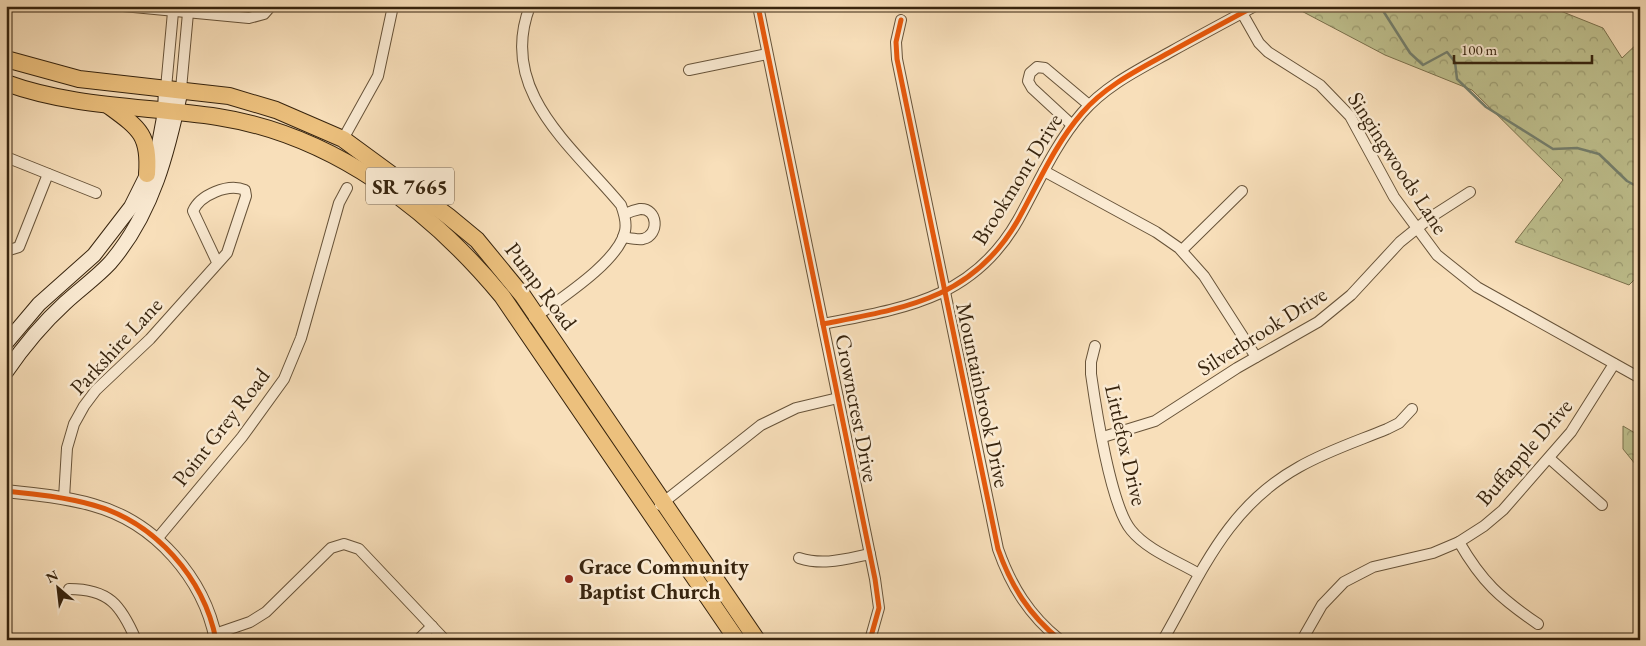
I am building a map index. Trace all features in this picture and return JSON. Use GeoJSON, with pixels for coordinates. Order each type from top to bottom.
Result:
{"type":"FeatureCollection","features":[{"type":"Feature","properties":{"kind":"main road","name":"Pump Road"},"geometry":{"type":"LineString","coordinates":[[6,59],[79,79],[229,96],[250,101],[304,121],[343,139],[421,194],[477,240],[507,274],[537,315],[572,367],[577,378],[757,640]]}},
{"type":"Feature","properties":{"kind":"main road","name":"Pump Road"},"geometry":{"type":"LineString","coordinates":[[6,83],[68,100],[218,117],[277,130],[322,149],[362,172],[425,217],[470,258],[502,296],[737,640]]}},
{"type":"Feature","properties":{"kind":"main road"},"geometry":{"type":"LineString","coordinates":[[6,372],[43,324],[96,276],[120,250],[159,177],[170,143],[174,89]]}},
{"type":"Feature","properties":{"kind":"main road"},"geometry":{"type":"LineString","coordinates":[[109,106],[130,121],[142,134],[148,150],[147,174]]}},
{"type":"Feature","properties":{"kind":"main road"},"geometry":{"type":"LineString","coordinates":[[6,343],[39,304],[106,242],[131,206],[157,155],[171,112]]}},
{"type":"Feature","properties":{"kind":"street"},"geometry":{"type":"LineString","coordinates":[[123,6],[249,18],[264,14],[271,6]]}},
{"type":"Feature","properties":{"kind":"street"},"geometry":{"type":"LineString","coordinates":[[343,139],[378,76],[393,6]]}},
{"type":"Feature","properties":{"kind":"street"},"geometry":{"type":"LineString","coordinates":[[522,325],[562,300],[586,279],[613,253],[625,232],[624,214],[621,205],[541,112],[527,82],[521,45],[530,6]]}},
{"type":"Feature","properties":{"kind":"street","name":"Crowncrest Drive"},"geometry":{"type":"LineString","coordinates":[[758,6],[870,554],[879,608],[870,640]]}},
{"type":"Feature","properties":{"kind":"street","name":"Brookmont Drive"},"geometry":{"type":"LineString","coordinates":[[823,324],[910,306],[945,292],[980,268],[997,250],[1017,222],[1044,171],[1072,125],[1089,105],[1130,74],[1255,6]]}},
{"type":"Feature","properties":{"kind":"street"},"geometry":{"type":"LineString","coordinates":[[172,12],[174,89]]}},
{"type":"Feature","properties":{"kind":"street"},"geometry":{"type":"LineString","coordinates":[[174,89],[188,13]]}},
{"type":"Feature","properties":{"kind":"street","name":"Singingwoods Lane"},"geometry":{"type":"LineString","coordinates":[[1242,13],[1259,43],[1268,52],[1320,85],[1350,116],[1394,197],[1437,255],[1477,288],[1640,378]]}},
{"type":"Feature","properties":{"kind":"street","name":"Mountainbrook Drive"},"geometry":{"type":"LineString","coordinates":[[901,20],[896,42],[897,59],[998,549],[1015,591],[1053,638]]}},
{"type":"Feature","properties":{"kind":"street"},"geometry":{"type":"LineString","coordinates":[[689,70],[768,54]]}},
{"type":"Feature","properties":{"kind":"street"},"geometry":{"type":"LineString","coordinates":[[1072,125],[1032,88],[1028,81],[1030,73],[1036,67],[1045,68],[1089,105]]}},
{"type":"Feature","properties":{"kind":"street"},"geometry":{"type":"LineString","coordinates":[[6,157],[96,193]]}},
{"type":"Feature","properties":{"kind":"street"},"geometry":{"type":"LineString","coordinates":[[1044,171],[1156,232],[1182,250],[1204,276],[1256,357]]}},
{"type":"Feature","properties":{"kind":"street"},"geometry":{"type":"LineString","coordinates":[[6,251],[19,247],[48,174]]}},
{"type":"Feature","properties":{"kind":"street","name":"Parkshire Lane"},"geometry":{"type":"LineString","coordinates":[[64,498],[67,448],[74,424],[84,406],[96,390],[150,339],[217,262],[230,247],[246,196],[245,190],[242,188],[237,187],[207,195],[198,201],[193,211],[217,262]]}},
{"type":"Feature","properties":{"kind":"street","name":"Point Grey Road"},"geometry":{"type":"LineString","coordinates":[[157,539],[247,431],[284,379],[301,338],[339,203],[347,188]]}},
{"type":"Feature","properties":{"kind":"street"},"geometry":{"type":"LineString","coordinates":[[1182,250],[1242,191]]}},
{"type":"Feature","properties":{"kind":"street","name":"Silverbrook Drive"},"geometry":{"type":"LineString","coordinates":[[1103,437],[1156,422],[1333,310],[1400,242],[1470,192]]}},
{"type":"Feature","properties":{"kind":"street"},"geometry":{"type":"LineString","coordinates":[[623,237],[644,239],[652,233],[655,225],[653,216],[645,210],[641,209],[624,214]]}},
{"type":"Feature","properties":{"kind":"street","name":"Littlefox Drive"},"geometry":{"type":"LineString","coordinates":[[1096,346],[1091,362],[1091,374],[1119,510],[1131,530],[1152,548],[1199,574]]}},
{"type":"Feature","properties":{"kind":"street","name":"Buffapple Drive"},"geometry":{"type":"LineString","coordinates":[[1302,640],[1322,605],[1344,582],[1373,567],[1433,553],[1459,542],[1484,526],[1503,510],[1550,458],[1588,409],[1614,364]]}},
{"type":"Feature","properties":{"kind":"street"},"geometry":{"type":"LineString","coordinates":[[650,512],[746,434],[796,408],[838,398]]}},
{"type":"Feature","properties":{"kind":"street"},"geometry":{"type":"LineString","coordinates":[[1162,640],[1199,574],[1234,520],[1266,488],[1314,460],[1400,423],[1412,410]]}},
{"type":"Feature","properties":{"kind":"street"},"geometry":{"type":"LineString","coordinates":[[1550,458],[1602,505]]}},
{"type":"Feature","properties":{"kind":"street"},"geometry":{"type":"LineString","coordinates":[[6,491],[64,498],[94,505],[121,516],[157,539],[184,568],[198,590],[215,637],[258,618],[326,552],[344,544],[359,549],[445,640]]}},
{"type":"Feature","properties":{"kind":"street"},"geometry":{"type":"LineString","coordinates":[[1459,542],[1490,588],[1538,624]]}},
{"type":"Feature","properties":{"kind":"street"},"geometry":{"type":"LineString","coordinates":[[799,558],[814,563],[824,563],[870,554]]}},
{"type":"Feature","properties":{"kind":"street"},"geometry":{"type":"LineString","coordinates":[[69,589],[86,589],[102,594],[121,612],[136,640]]}},
{"type":"Feature","properties":{"kind":"street"},"geometry":{"type":"LineString","coordinates":[[418,640],[432,626]]}},
{"type":"Feature","properties":{"kind":"green space"},"geometry":{"type":"Polygon","coordinates":[[[1292,6],[1548,6],[1603,28],[1622,58],[1640,41],[1640,274],[1629,285],[1515,242],[1563,180],[1472,90],[1385,55],[1292,6]]]}},
{"type":"Feature","properties":{"kind":"green space"},"geometry":{"type":"Polygon","coordinates":[[[1623,426],[1640,436],[1640,470],[1623,449],[1623,426]]]}},
{"type":"Feature","properties":{"kind":"waterway"},"geometry":{"type":"LineString","coordinates":[[1380,6],[1410,53],[1423,65],[1447,52],[1455,62],[1457,79],[1486,107],[1553,149],[1577,148],[1599,154],[1627,181],[1640,188]]}},
{"type":"Feature","properties":{"kind":"cycle path"},"geometry":{"type":"LineString","coordinates":[[758,6],[875,579],[879,608],[870,640]]}},
{"type":"Feature","properties":{"kind":"cycle path"},"geometry":{"type":"LineString","coordinates":[[823,324],[882,312],[934,296],[958,283],[980,267],[1000,246],[1018,220],[1063,138],[1091,103],[1136,71],[1255,6]]}},
{"type":"Feature","properties":{"kind":"cycle path"},"geometry":{"type":"LineString","coordinates":[[901,20],[896,42],[897,59],[998,549],[1003,563],[1022,599],[1039,620],[1060,640]]}},
{"type":"Feature","properties":{"kind":"cycle path"},"geometry":{"type":"LineString","coordinates":[[6,491],[82,502],[116,513],[137,525],[156,539],[188,575],[210,617],[216,640]]}},
{"type":"Feature","properties":{"kind":"place","name":"Grace Community Baptist Church"},"geometry":{"type":"Point","coordinates":[569,579]}}]}
